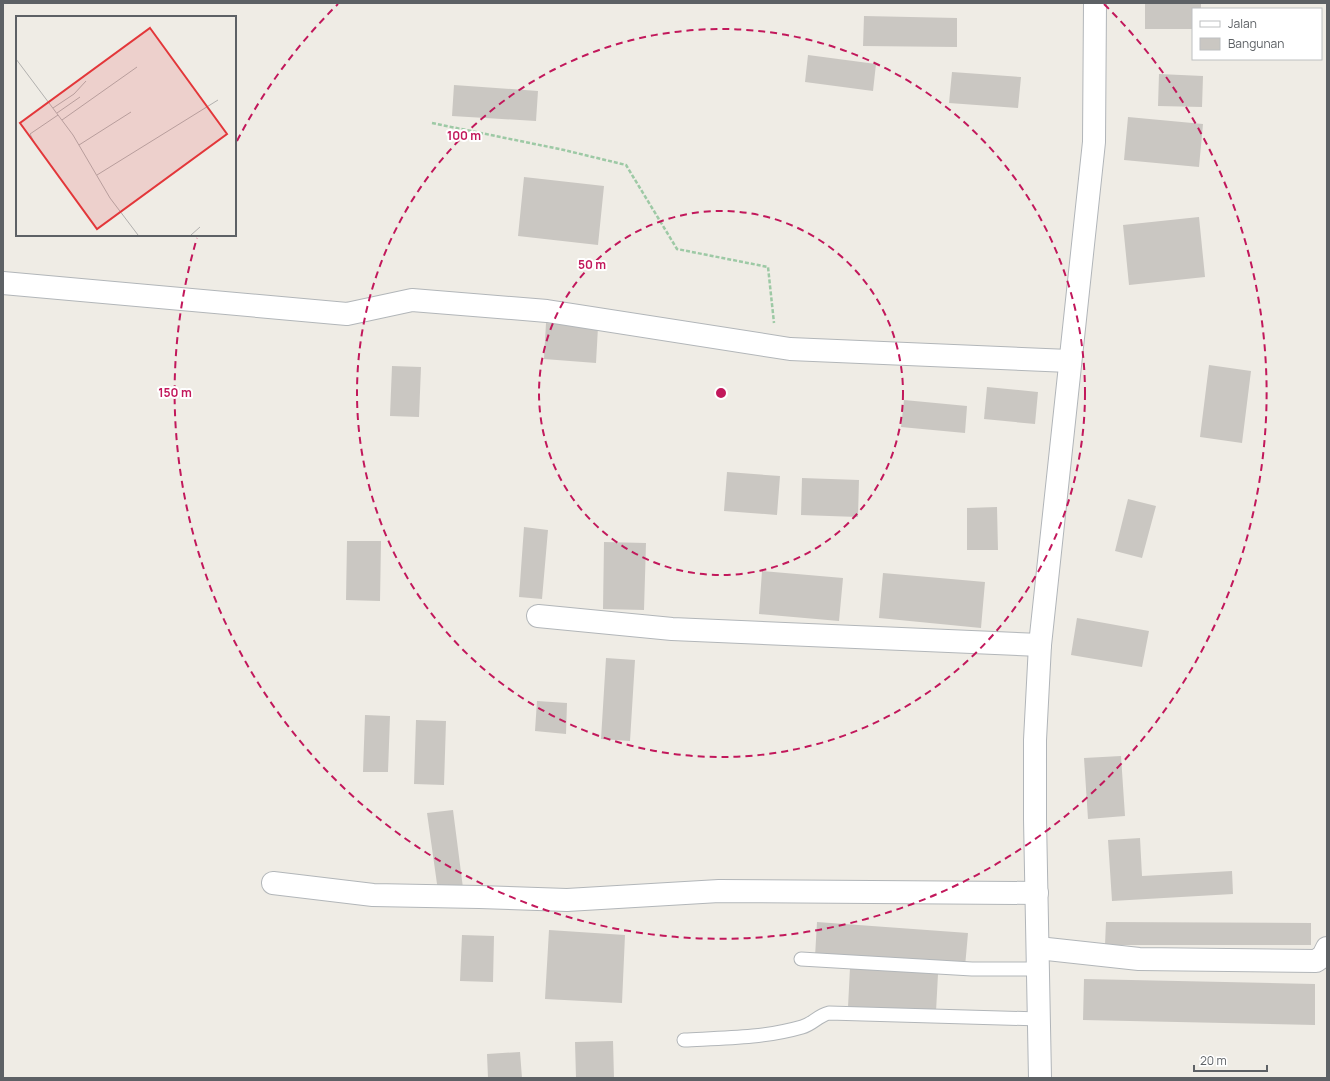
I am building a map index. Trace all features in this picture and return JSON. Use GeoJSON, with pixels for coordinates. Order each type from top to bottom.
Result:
{"type":"FeatureCollection","features":[{"type":"Feature","properties":{"kind":"street"},"geometry":{"type":"LineString","coordinates":[[1040,1078],[1035,740],[1040,645],[1069,361],[1094,142],[1095,3]]}},
{"type":"Feature","properties":{"kind":"street"},"geometry":{"type":"LineString","coordinates":[[3,283],[347,314],[412,300],[539,310],[790,349],[1069,361]]}},
{"type":"Feature","properties":{"kind":"street"},"geometry":{"type":"LineString","coordinates":[[538,616],[672,629],[1040,645]]}},
{"type":"Feature","properties":{"kind":"street"},"geometry":{"type":"LineString","coordinates":[[273,883],[373,895],[567,900],[719,890],[1037,893]]}},
{"type":"Feature","properties":{"kind":"street"},"geometry":{"type":"LineString","coordinates":[[1038,958],[1316,961],[1323,956],[1327,948]]}},
{"type":"Feature","properties":{"kind":"lane"},"geometry":{"type":"LineString","coordinates":[[801,959],[972,969],[1038,958]]}},
{"type":"Feature","properties":{"kind":"lane"},"geometry":{"type":"LineString","coordinates":[[684,1040],[759,1036],[809,1025],[821,1015],[829,1013],[1039,1019]]}},
{"type":"Feature","properties":{"kind":"path"},"geometry":{"type":"LineString","coordinates":[[432,123],[564,150],[626,165],[677,249],[768,267],[776,339],[790,349]]}},
{"type":"Feature","properties":{"kind":"building"},"geometry":{"type":"Polygon","coordinates":[[[1145,3],[1201,3],[1201,8],[1192,8],[1192,29],[1145,29],[1145,3]]]}},
{"type":"Feature","properties":{"kind":"building"},"geometry":{"type":"Polygon","coordinates":[[[864,16],[957,18],[957,47],[863,46],[864,16]]]}},
{"type":"Feature","properties":{"kind":"building"},"geometry":{"type":"Polygon","coordinates":[[[808,55],[876,64],[873,91],[805,82],[808,55]]]}},
{"type":"Feature","properties":{"kind":"building"},"geometry":{"type":"Polygon","coordinates":[[[952,72],[1021,77],[1018,108],[949,103],[952,72]]]}},
{"type":"Feature","properties":{"kind":"building"},"geometry":{"type":"Polygon","coordinates":[[[1159,74],[1203,76],[1202,107],[1158,106],[1159,74]]]}},
{"type":"Feature","properties":{"kind":"building"},"geometry":{"type":"Polygon","coordinates":[[[454,85],[538,91],[536,121],[452,116],[454,85]]]}},
{"type":"Feature","properties":{"kind":"building"},"geometry":{"type":"Polygon","coordinates":[[[1128,117],[1203,124],[1199,167],[1124,160],[1128,117]]]}},
{"type":"Feature","properties":{"kind":"building"},"geometry":{"type":"Polygon","coordinates":[[[524,177],[604,186],[598,245],[518,236],[524,177]]]}},
{"type":"Feature","properties":{"kind":"building"},"geometry":{"type":"Polygon","coordinates":[[[1199,217],[1205,277],[1129,285],[1123,225],[1199,217]]]}},
{"type":"Feature","properties":{"kind":"building"},"geometry":{"type":"Polygon","coordinates":[[[546,323],[598,327],[596,363],[544,359],[546,323]]]}},
{"type":"Feature","properties":{"kind":"building"},"geometry":{"type":"Polygon","coordinates":[[[1209,365],[1251,371],[1242,443],[1200,437],[1209,365]]]}},
{"type":"Feature","properties":{"kind":"building"},"geometry":{"type":"Polygon","coordinates":[[[392,366],[421,367],[419,417],[390,416],[392,366]]]}},
{"type":"Feature","properties":{"kind":"building"},"geometry":{"type":"Polygon","coordinates":[[[987,387],[1038,392],[1035,424],[984,419],[987,387]]]}},
{"type":"Feature","properties":{"kind":"building"},"geometry":{"type":"Polygon","coordinates":[[[904,400],[967,406],[965,433],[901,427],[904,400]]]}},
{"type":"Feature","properties":{"kind":"building"},"geometry":{"type":"Polygon","coordinates":[[[727,472],[780,476],[777,515],[724,511],[727,472]]]}},
{"type":"Feature","properties":{"kind":"building"},"geometry":{"type":"Polygon","coordinates":[[[802,478],[859,480],[858,517],[801,515],[802,478]]]}},
{"type":"Feature","properties":{"kind":"building"},"geometry":{"type":"Polygon","coordinates":[[[1128,499],[1156,506],[1142,558],[1115,551],[1128,499]]]}},
{"type":"Feature","properties":{"kind":"building"},"geometry":{"type":"Polygon","coordinates":[[[997,507],[998,550],[967,550],[967,508],[997,507]]]}},
{"type":"Feature","properties":{"kind":"building"},"geometry":{"type":"Polygon","coordinates":[[[524,527],[548,530],[542,599],[519,597],[524,527]]]}},
{"type":"Feature","properties":{"kind":"building"},"geometry":{"type":"Polygon","coordinates":[[[347,541],[381,541],[380,601],[346,600],[347,541]]]}},
{"type":"Feature","properties":{"kind":"building"},"geometry":{"type":"Polygon","coordinates":[[[604,542],[646,543],[644,610],[603,609],[604,542]]]}},
{"type":"Feature","properties":{"kind":"building"},"geometry":{"type":"Polygon","coordinates":[[[762,571],[843,578],[839,621],[759,614],[762,571]]]}},
{"type":"Feature","properties":{"kind":"building"},"geometry":{"type":"Polygon","coordinates":[[[883,573],[985,582],[981,628],[879,618],[883,573]]]}},
{"type":"Feature","properties":{"kind":"building"},"geometry":{"type":"Polygon","coordinates":[[[1077,618],[1149,631],[1142,667],[1071,655],[1077,618]]]}},
{"type":"Feature","properties":{"kind":"building"},"geometry":{"type":"Polygon","coordinates":[[[606,658],[635,660],[630,741],[601,739],[606,658]]]}},
{"type":"Feature","properties":{"kind":"building"},"geometry":{"type":"Polygon","coordinates":[[[537,701],[567,703],[566,734],[535,731],[537,701]]]}},
{"type":"Feature","properties":{"kind":"building"},"geometry":{"type":"Polygon","coordinates":[[[365,715],[390,716],[388,772],[363,772],[365,715]]]}},
{"type":"Feature","properties":{"kind":"building"},"geometry":{"type":"Polygon","coordinates":[[[416,720],[446,721],[444,785],[414,784],[416,720]]]}},
{"type":"Feature","properties":{"kind":"building"},"geometry":{"type":"Polygon","coordinates":[[[1121,756],[1125,816],[1088,819],[1084,758],[1121,756]]]}},
{"type":"Feature","properties":{"kind":"building"},"geometry":{"type":"Polygon","coordinates":[[[453,810],[463,888],[438,891],[427,813],[453,810]]]}},
{"type":"Feature","properties":{"kind":"building"},"geometry":{"type":"Polygon","coordinates":[[[1140,838],[1142,876],[1232,871],[1233,894],[1112,901],[1108,840],[1140,838]]]}},
{"type":"Feature","properties":{"kind":"building"},"geometry":{"type":"Polygon","coordinates":[[[817,922],[968,933],[965,967],[815,957],[817,922]]]}},
{"type":"Feature","properties":{"kind":"building"},"geometry":{"type":"Polygon","coordinates":[[[1106,922],[1311,923],[1311,945],[1105,945],[1106,922]]]}},
{"type":"Feature","properties":{"kind":"building"},"geometry":{"type":"Polygon","coordinates":[[[549,930],[625,935],[622,1003],[545,999],[549,930]]]}},
{"type":"Feature","properties":{"kind":"building"},"geometry":{"type":"Polygon","coordinates":[[[462,935],[494,936],[493,982],[460,981],[462,935]]]}},
{"type":"Feature","properties":{"kind":"building"},"geometry":{"type":"Polygon","coordinates":[[[850,968],[938,974],[936,1012],[848,1007],[850,968]]]}},
{"type":"Feature","properties":{"kind":"building"},"geometry":{"type":"Polygon","coordinates":[[[1084,979],[1315,984],[1315,1025],[1083,1020],[1084,979]]]}},
{"type":"Feature","properties":{"kind":"building"},"geometry":{"type":"Polygon","coordinates":[[[613,1041],[614,1078],[576,1078],[575,1042],[613,1041]]]}},
{"type":"Feature","properties":{"kind":"building"},"geometry":{"type":"Polygon","coordinates":[[[520,1052],[522,1078],[488,1078],[487,1054],[520,1052]]]}}]}
